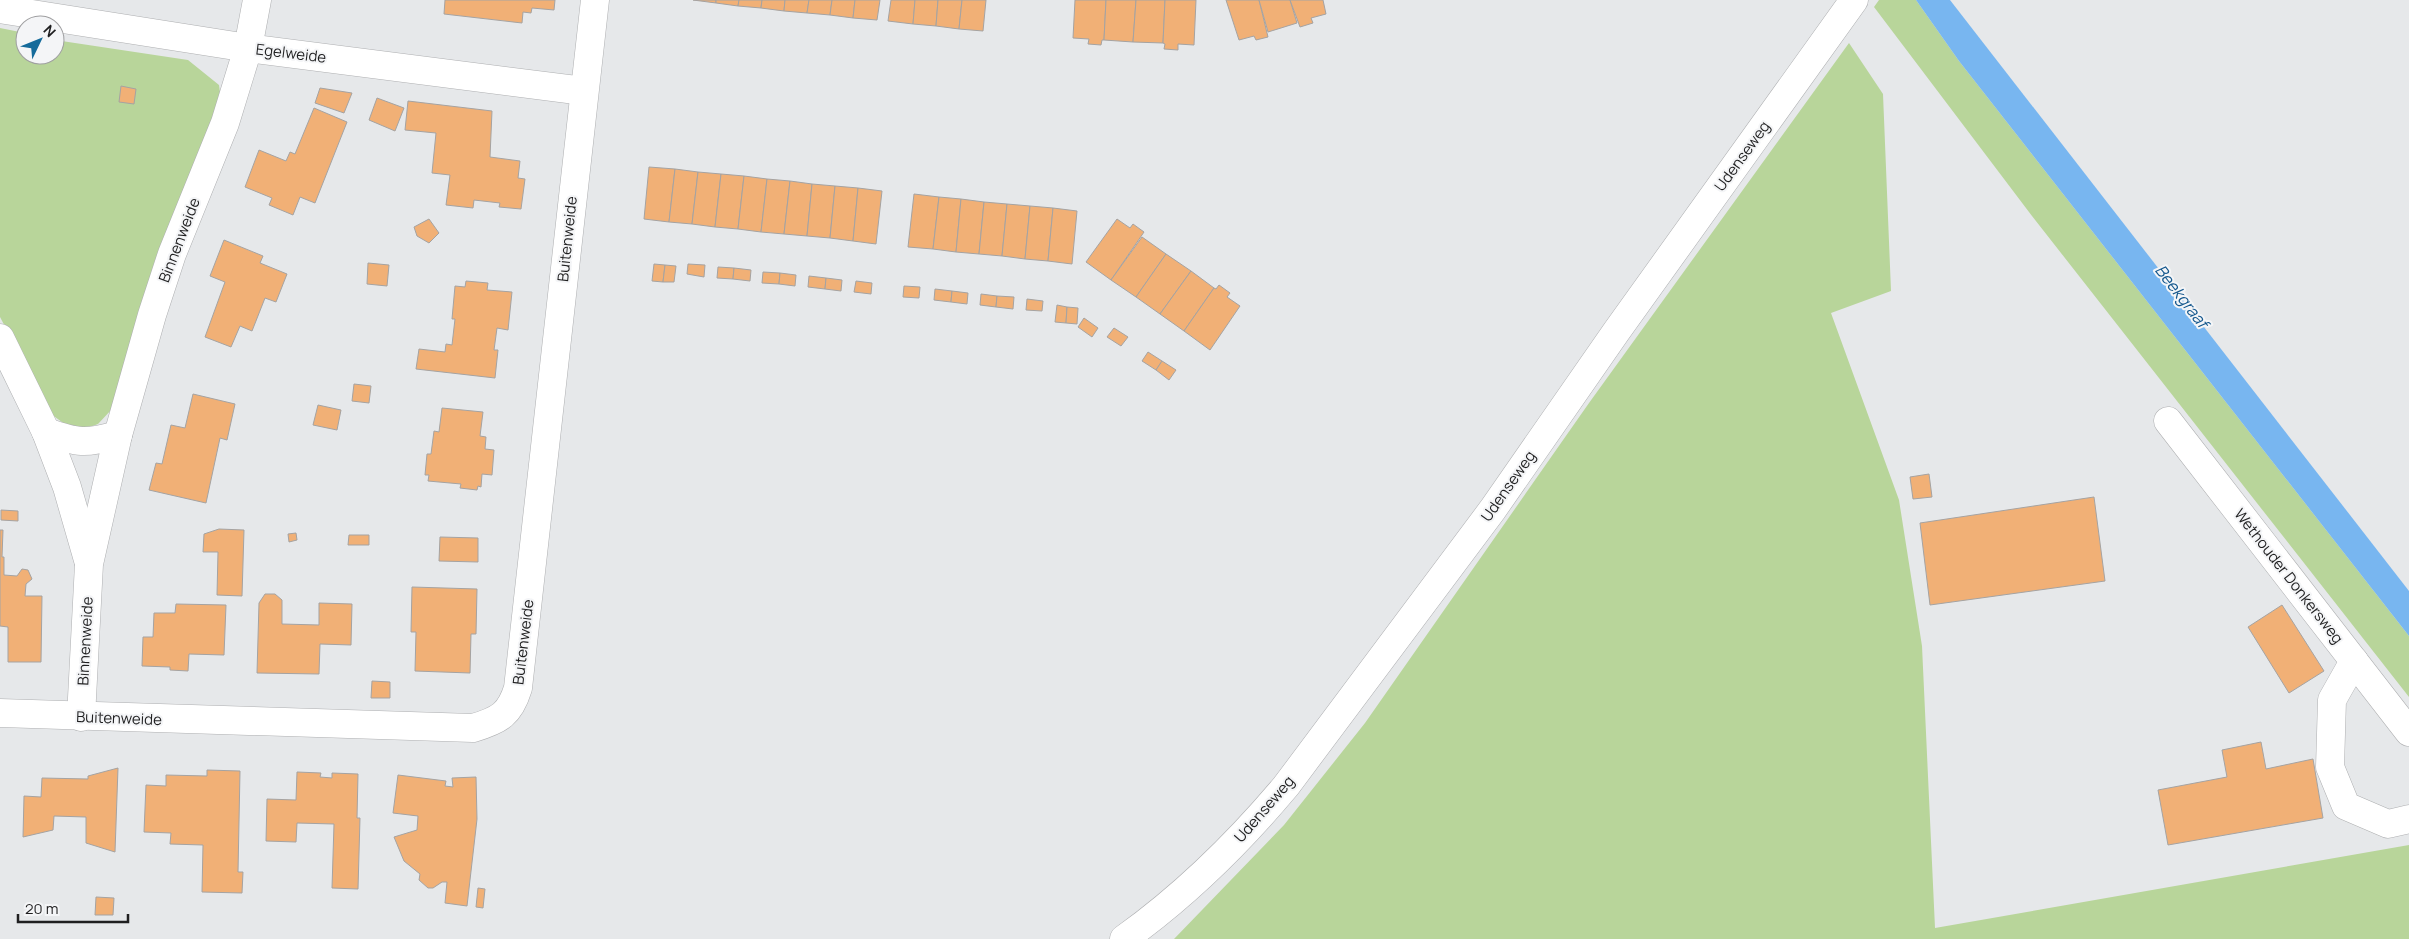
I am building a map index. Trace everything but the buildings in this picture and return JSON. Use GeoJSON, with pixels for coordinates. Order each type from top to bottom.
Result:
{"type":"FeatureCollection","features":[{"type":"Feature","properties":{"kind":"street","name":"Binnenweide"},"geometry":{"type":"LineString","coordinates":[[81,718],[89,564],[118,435],[158,298],[225,123],[248,48],[257,0]]}},
{"type":"Feature","properties":{"kind":"street","name":"Buitenweide"},"geometry":{"type":"LineString","coordinates":[[0,713],[81,718],[474,728],[493,722],[507,712],[514,702],[518,688],[595,0]]}},
{"type":"Feature","properties":{"kind":"street","name":"Egelweide"},"geometry":{"type":"LineString","coordinates":[[0,9],[248,48],[584,91]]}},
{"type":"Feature","properties":{"kind":"street","name":"Udenseweg"},"geometry":{"type":"LineString","coordinates":[[1124,939],[1164,907],[1250,829],[1286,786],[1493,509],[1616,332],[1847,10]]}},
{"type":"Feature","properties":{"kind":"street","name":"Binnenweide"},"geometry":{"type":"LineString","coordinates":[[0,338],[46,432],[67,487],[89,564]]}},
{"type":"Feature","properties":{"kind":"street","name":"Wethouder Donkersweg"},"geometry":{"type":"LineString","coordinates":[[2168,421],[2409,732]]}},
{"type":"Feature","properties":{"kind":"street"},"geometry":{"type":"LineString","coordinates":[[46,432],[74,442],[90,442],[118,435]]}},
{"type":"Feature","properties":{"kind":"street"},"geometry":{"type":"LineString","coordinates":[[2354,661],[2332,700],[2330,767],[2346,806],[2388,824],[2409,819]]}},
{"type":"Feature","properties":{"kind":"green space"},"geometry":{"type":"Polygon","coordinates":[[[1879,0],[1916,0],[1959,61],[2409,636],[2409,697],[2032,216],[1874,7],[1879,0]]]}},
{"type":"Feature","properties":{"kind":"green space"},"geometry":{"type":"Polygon","coordinates":[[[0,28],[15,31],[15,65],[65,65],[65,42],[188,60],[219,85],[221,100],[112,409],[98,424],[84,429],[70,428],[51,414],[0,317],[0,28]]]}},
{"type":"Feature","properties":{"kind":"green space"},"geometry":{"type":"Polygon","coordinates":[[[1849,43],[1883,94],[1891,291],[1831,313],[1899,500],[1922,646],[1935,928],[2409,845],[2409,939],[1174,939],[1284,825],[1365,723],[1589,403],[1849,43]]]}},
{"type":"Feature","properties":{"kind":"water"},"geometry":{"type":"Polygon","coordinates":[[[1916,0],[1950,0],[2409,591],[2409,636],[1959,61],[1916,0]]]}},
{"type":"Feature","properties":{"kind":"water label","name":"Beekgraaf"},"geometry":{"type":"Point","coordinates":[2182,296]}}]}
